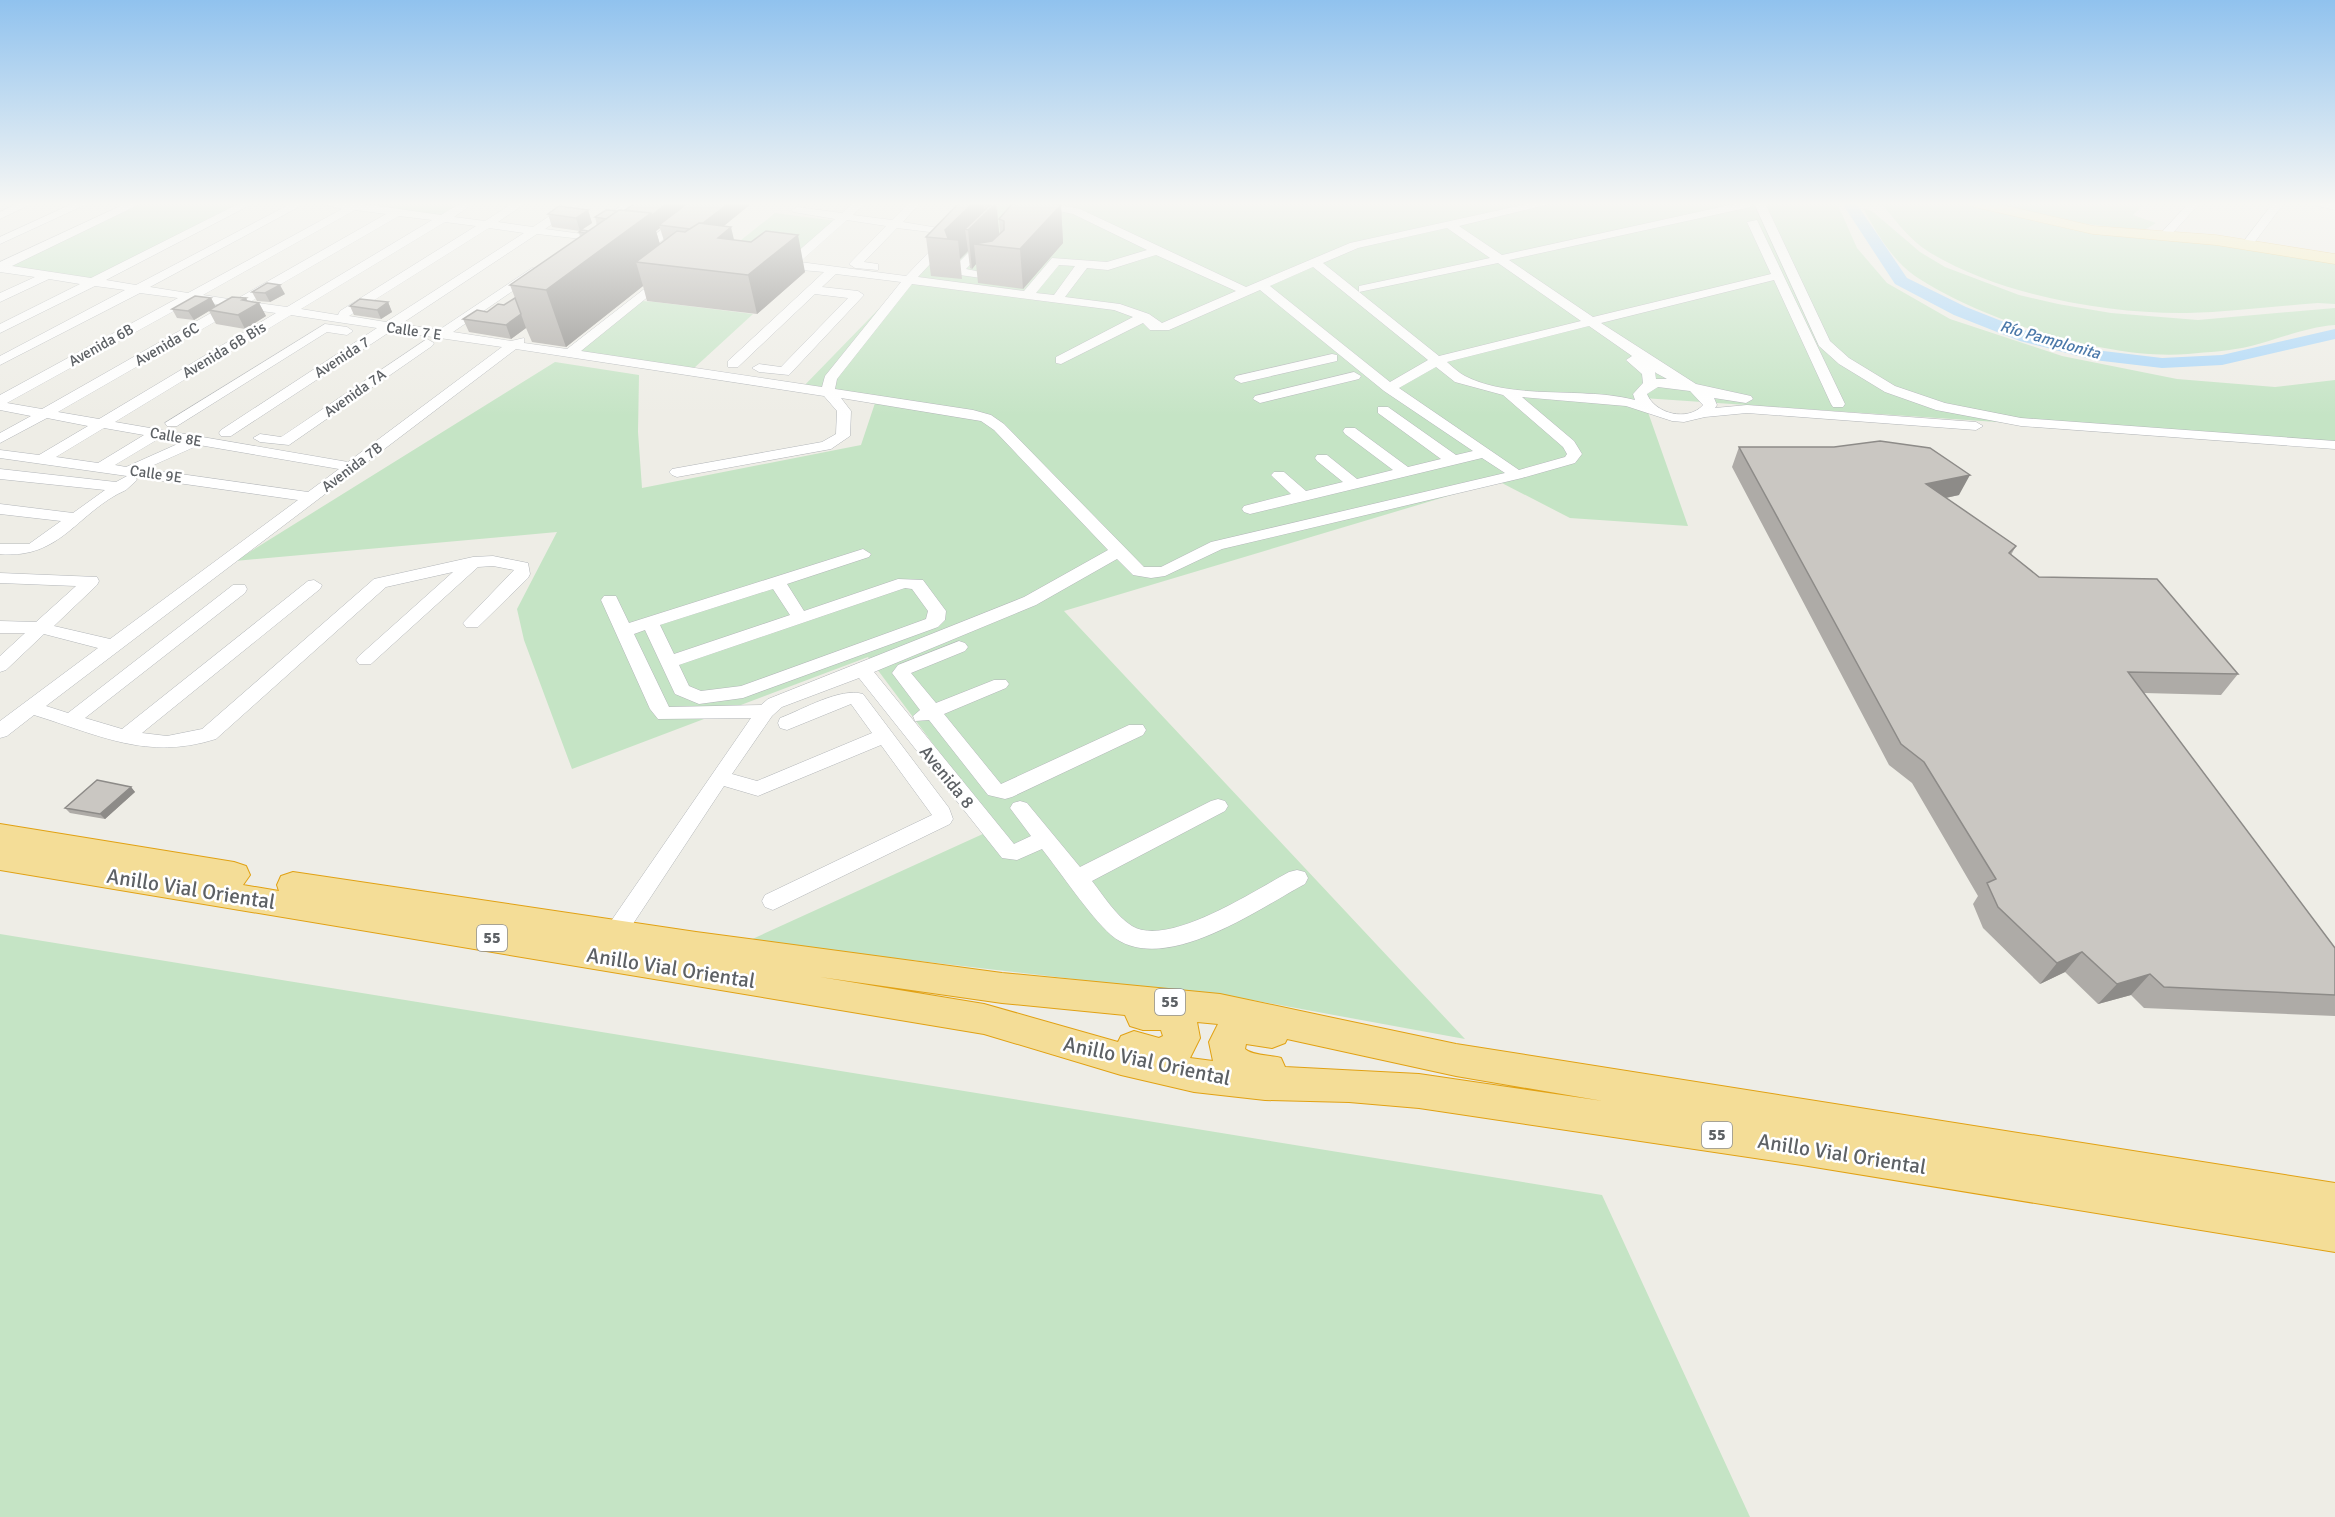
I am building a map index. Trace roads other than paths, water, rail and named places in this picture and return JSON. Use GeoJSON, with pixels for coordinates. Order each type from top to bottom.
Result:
{"type":"FeatureCollection","features":[{"type":"Feature","properties":{"kind":"highway","name":"Anillo Vial Oriental"},"geometry":{"type":"LineString","coordinates":[[0,836],[284,884],[1002,988],[1209,1007],[1456,1060],[2335,1202]]}},
{"type":"Feature","properties":{"kind":"highway","name":"Anillo Vial Oriental"},"geometry":{"type":"LineString","coordinates":[[0,858],[984,1018],[1097,1052],[1194,1075],[1282,1084],[1349,1085],[1419,1091],[1802,1147],[2335,1232]]}},
{"type":"Feature","properties":{"kind":"highway"},"geometry":{"type":"LineString","coordinates":[[1097,1052],[1119,1043],[1162,1053],[1173,1050],[1181,1043],[1183,1032],[1179,1023],[1170,1016],[1140,1014],[1131,999]]}},
{"type":"Feature","properties":{"kind":"highway"},"geometry":{"type":"LineString","coordinates":[[1282,1084],[1271,1070],[1237,1065],[1228,1057],[1225,1048],[1229,1037],[1237,1030],[1250,1028],[1290,1035],[1306,1027]]}},
{"type":"Feature","properties":{"kind":"street","name":"Calle 7 E"},"geometry":{"type":"LineString","coordinates":[[41,274],[337,318],[381,332],[440,335],[498,342],[962,412],[986,418],[999,427],[1139,571],[1160,573],[1217,546],[1559,465],[1570,460],[1575,454],[1569,444],[1530,401]]}},
{"type":"Feature","properties":{"kind":"street"},"geometry":{"type":"LineString","coordinates":[[0,329],[109,274]]}},
{"type":"Feature","properties":{"kind":"street"},"geometry":{"type":"LineString","coordinates":[[0,361],[167,274]]}},
{"type":"Feature","properties":{"kind":"street","name":"Avenida 6B"},"geometry":{"type":"LineString","coordinates":[[0,401],[232,274]]}},
{"type":"Feature","properties":{"kind":"street","name":"Avenida 6C"},"geometry":{"type":"LineString","coordinates":[[0,439],[289,274]]}},
{"type":"Feature","properties":{"kind":"street","name":"Avenida 6B Bis"},"geometry":{"type":"LineString","coordinates":[[41,460],[351,274]]}},
{"type":"Feature","properties":{"kind":"street"},"geometry":{"type":"LineString","coordinates":[[337,318],[408,274]]}},
{"type":"Feature","properties":{"kind":"street","name":"Avenida 7"},"geometry":{"type":"LineString","coordinates":[[226,433],[470,274]]}},
{"type":"Feature","properties":{"kind":"street"},"geometry":{"type":"LineString","coordinates":[[440,335],[530,274]]}},
{"type":"Feature","properties":{"kind":"street"},"geometry":{"type":"LineString","coordinates":[[570,353],[669,274]]}},
{"type":"Feature","properties":{"kind":"street"},"geometry":{"type":"LineString","coordinates":[[813,290],[858,295],[784,372],[733,364],[829,274]]}},
{"type":"Feature","properties":{"kind":"street"},"geometry":{"type":"LineString","coordinates":[[862,274],[1116,307],[1144,317],[1155,327],[1164,327],[1286,274]]}},
{"type":"Feature","properties":{"kind":"street"},"geometry":{"type":"LineString","coordinates":[[677,472],[834,442],[843,436],[845,414],[828,392],[830,379],[915,274]]}},
{"type":"Feature","properties":{"kind":"street"},"geometry":{"type":"LineString","coordinates":[[965,287],[983,274]]}},
{"type":"Feature","properties":{"kind":"street"},"geometry":{"type":"LineString","coordinates":[[1027,295],[1045,274]]}},
{"type":"Feature","properties":{"kind":"street"},"geometry":{"type":"LineString","coordinates":[[1058,299],[1076,274]]}},
{"type":"Feature","properties":{"kind":"street"},"geometry":{"type":"LineString","coordinates":[[1206,274],[1246,292]]}},
{"type":"Feature","properties":{"kind":"street"},"geometry":{"type":"LineString","coordinates":[[1338,274],[1442,359],[1472,375],[1501,383],[1621,393],[1670,383],[1735,398],[1838,404],[1875,418]]}},
{"type":"Feature","properties":{"kind":"street"},"geometry":{"type":"LineString","coordinates":[[1341,274],[1363,289],[1442,359],[1460,379],[1477,386],[1508,392],[1530,401],[1617,400],[1681,417],[1747,409],[2206,438]]}},
{"type":"Feature","properties":{"kind":"street"},"geometry":{"type":"LineString","coordinates":[[1363,289],[1430,274]]}},
{"type":"Feature","properties":{"kind":"street"},"geometry":{"type":"LineString","coordinates":[[1517,274],[1661,370],[1695,389],[1709,400],[1708,410],[1703,413]]}},
{"type":"Feature","properties":{"kind":"street"},"geometry":{"type":"LineString","coordinates":[[1787,274],[1824,343],[1839,359],[1874,380],[1932,405],[1975,416],[2021,422],[2241,441],[2335,453]]}},
{"type":"Feature","properties":{"kind":"street"},"geometry":{"type":"LineString","coordinates":[[0,298],[48,275]]}},
{"type":"Feature","properties":{"kind":"street"},"geometry":{"type":"LineString","coordinates":[[1389,387],[1442,359],[1776,276],[1838,404]]}},
{"type":"Feature","properties":{"kind":"street"},"geometry":{"type":"LineString","coordinates":[[1261,285],[1389,387],[1517,475]]}},
{"type":"Feature","properties":{"kind":"street"},"geometry":{"type":"LineString","coordinates":[[1061,360],[1144,317]]}},
{"type":"Feature","properties":{"kind":"street"},"geometry":{"type":"LineString","coordinates":[[1587,322],[1644,368],[1651,378],[1640,399],[1650,408]]}},
{"type":"Feature","properties":{"kind":"street"},"geometry":{"type":"LineString","coordinates":[[226,433],[172,423],[325,327],[381,332]]}},
{"type":"Feature","properties":{"kind":"street"},"geometry":{"type":"LineString","coordinates":[[772,327],[821,333]]}},
{"type":"Feature","properties":{"kind":"street","name":"Avenida 7B"},"geometry":{"type":"LineString","coordinates":[[0,731],[312,497],[343,465],[434,390],[518,328]]}},
{"type":"Feature","properties":{"kind":"street","name":"Avenida 7B"},"geometry":{"type":"LineString","coordinates":[[343,465],[451,392],[533,331]]}},
{"type":"Feature","properties":{"kind":"street","name":"Avenida 7A"},"geometry":{"type":"LineString","coordinates":[[226,433],[284,442],[427,343],[381,332]]}},
{"type":"Feature","properties":{"kind":"street"},"geometry":{"type":"LineString","coordinates":[[1322,334],[1314,337],[1312,341],[1366,386]]}},
{"type":"Feature","properties":{"kind":"street"},"geometry":{"type":"LineString","coordinates":[[1241,379],[1332,358]]}},
{"type":"Feature","properties":{"kind":"street"},"geometry":{"type":"LineString","coordinates":[[1260,399],[1354,376]]}},
{"type":"Feature","properties":{"kind":"street"},"geometry":{"type":"LineString","coordinates":[[1826,382],[1846,376],[1874,380]]}},
{"type":"Feature","properties":{"kind":"street"},"geometry":{"type":"LineString","coordinates":[[434,390],[451,392]]}},
{"type":"Feature","properties":{"kind":"street","name":"Calle 8E"},"geometry":{"type":"LineString","coordinates":[[0,406],[343,465]]}},
{"type":"Feature","properties":{"kind":"street"},"geometry":{"type":"LineString","coordinates":[[1383,410],[1454,460]]}},
{"type":"Feature","properties":{"kind":"street"},"geometry":{"type":"LineString","coordinates":[[1350,431],[1405,472]]}},
{"type":"Feature","properties":{"kind":"street"},"geometry":{"type":"LineString","coordinates":[[102,467],[158,434]]}},
{"type":"Feature","properties":{"kind":"street"},"geometry":{"type":"LineString","coordinates":[[0,549],[31,549],[126,479],[198,440]]}},
{"type":"Feature","properties":{"kind":"street"},"geometry":{"type":"LineString","coordinates":[[2241,441],[2335,445]]}},
{"type":"Feature","properties":{"kind":"street"},"geometry":{"type":"LineString","coordinates":[[1250,509],[1485,453]]}},
{"type":"Feature","properties":{"kind":"street","name":"Calle 9E"},"geometry":{"type":"LineString","coordinates":[[2,456],[102,467],[126,479],[312,497]]}},
{"type":"Feature","properties":{"kind":"street"},"geometry":{"type":"LineString","coordinates":[[1322,458],[1354,484]]}},
{"type":"Feature","properties":{"kind":"street"},"geometry":{"type":"LineString","coordinates":[[0,474],[126,479]]}},
{"type":"Feature","properties":{"kind":"street"},"geometry":{"type":"LineString","coordinates":[[1279,475],[1302,496]]}},
{"type":"Feature","properties":{"kind":"street"},"geometry":{"type":"LineString","coordinates":[[0,509],[76,518]]}},
{"type":"Feature","properties":{"kind":"street"},"geometry":{"type":"LineString","coordinates":[[615,933],[765,711],[775,703],[1030,601],[1118,550]]}},
{"type":"Feature","properties":{"kind":"street"},"geometry":{"type":"LineString","coordinates":[[624,631],[863,554]]}},
{"type":"Feature","properties":{"kind":"street"},"geometry":{"type":"LineString","coordinates":[[32,708],[126,736],[158,743],[192,741],[209,734],[380,583],[473,562],[493,561],[523,570],[472,623]]}},
{"type":"Feature","properties":{"kind":"street"},"geometry":{"type":"LineString","coordinates":[[366,660],[473,562]]}},
{"type":"Feature","properties":{"kind":"street"},"geometry":{"type":"LineString","coordinates":[[0,578],[91,581],[0,666]]}},
{"type":"Feature","properties":{"kind":"street"},"geometry":{"type":"LineString","coordinates":[[777,581],[800,618]]}},
{"type":"Feature","properties":{"kind":"street"},"geometry":{"type":"LineString","coordinates":[[650,622],[682,690],[692,697],[735,695],[932,623],[938,617],[937,611],[912,582],[669,662]]}},
{"type":"Feature","properties":{"kind":"street"},"geometry":{"type":"LineString","coordinates":[[126,736],[314,585]]}},
{"type":"Feature","properties":{"kind":"street"},"geometry":{"type":"LineString","coordinates":[[72,719],[240,589]]}},
{"type":"Feature","properties":{"kind":"street"},"geometry":{"type":"LineString","coordinates":[[610,600],[659,709],[666,714],[765,711]]}},
{"type":"Feature","properties":{"kind":"street"},"geometry":{"type":"LineString","coordinates":[[0,627],[41,628],[113,646]]}},
{"type":"Feature","properties":{"kind":"street"},"geometry":{"type":"LineString","coordinates":[[959,647],[901,671],[995,790],[1000,792],[1137,730]]}},
{"type":"Feature","properties":{"kind":"street","name":"Avenida 8"},"geometry":{"type":"LineString","coordinates":[[862,670],[1009,852],[1017,852],[1045,838]]}},
{"type":"Feature","properties":{"kind":"street"},"geometry":{"type":"LineString","coordinates":[[905,723],[1000,684]]}},
{"type":"Feature","properties":{"kind":"street"},"geometry":{"type":"LineString","coordinates":[[773,901],[943,819],[856,698],[852,697],[787,723]]}},
{"type":"Feature","properties":{"kind":"street"},"geometry":{"type":"LineString","coordinates":[[720,778],[758,789],[884,735]]}},
{"type":"Feature","properties":{"kind":"street"},"geometry":{"type":"LineString","coordinates":[[1078,879],[1218,806]]}},
{"type":"Feature","properties":{"kind":"street"},"geometry":{"type":"LineString","coordinates":[[1020,808],[1124,934],[1134,937],[1176,938],[1194,933],[1297,878]]}},
{"type":"Feature","properties":{"kind":"waterway","name":"Río Pamplonita"},"geometry":{"type":"LineString","coordinates":[[1896,274],[1901,281],[1960,311],[2026,337],[2094,355],[2162,363],[2222,360],[2335,334]]}}]}
